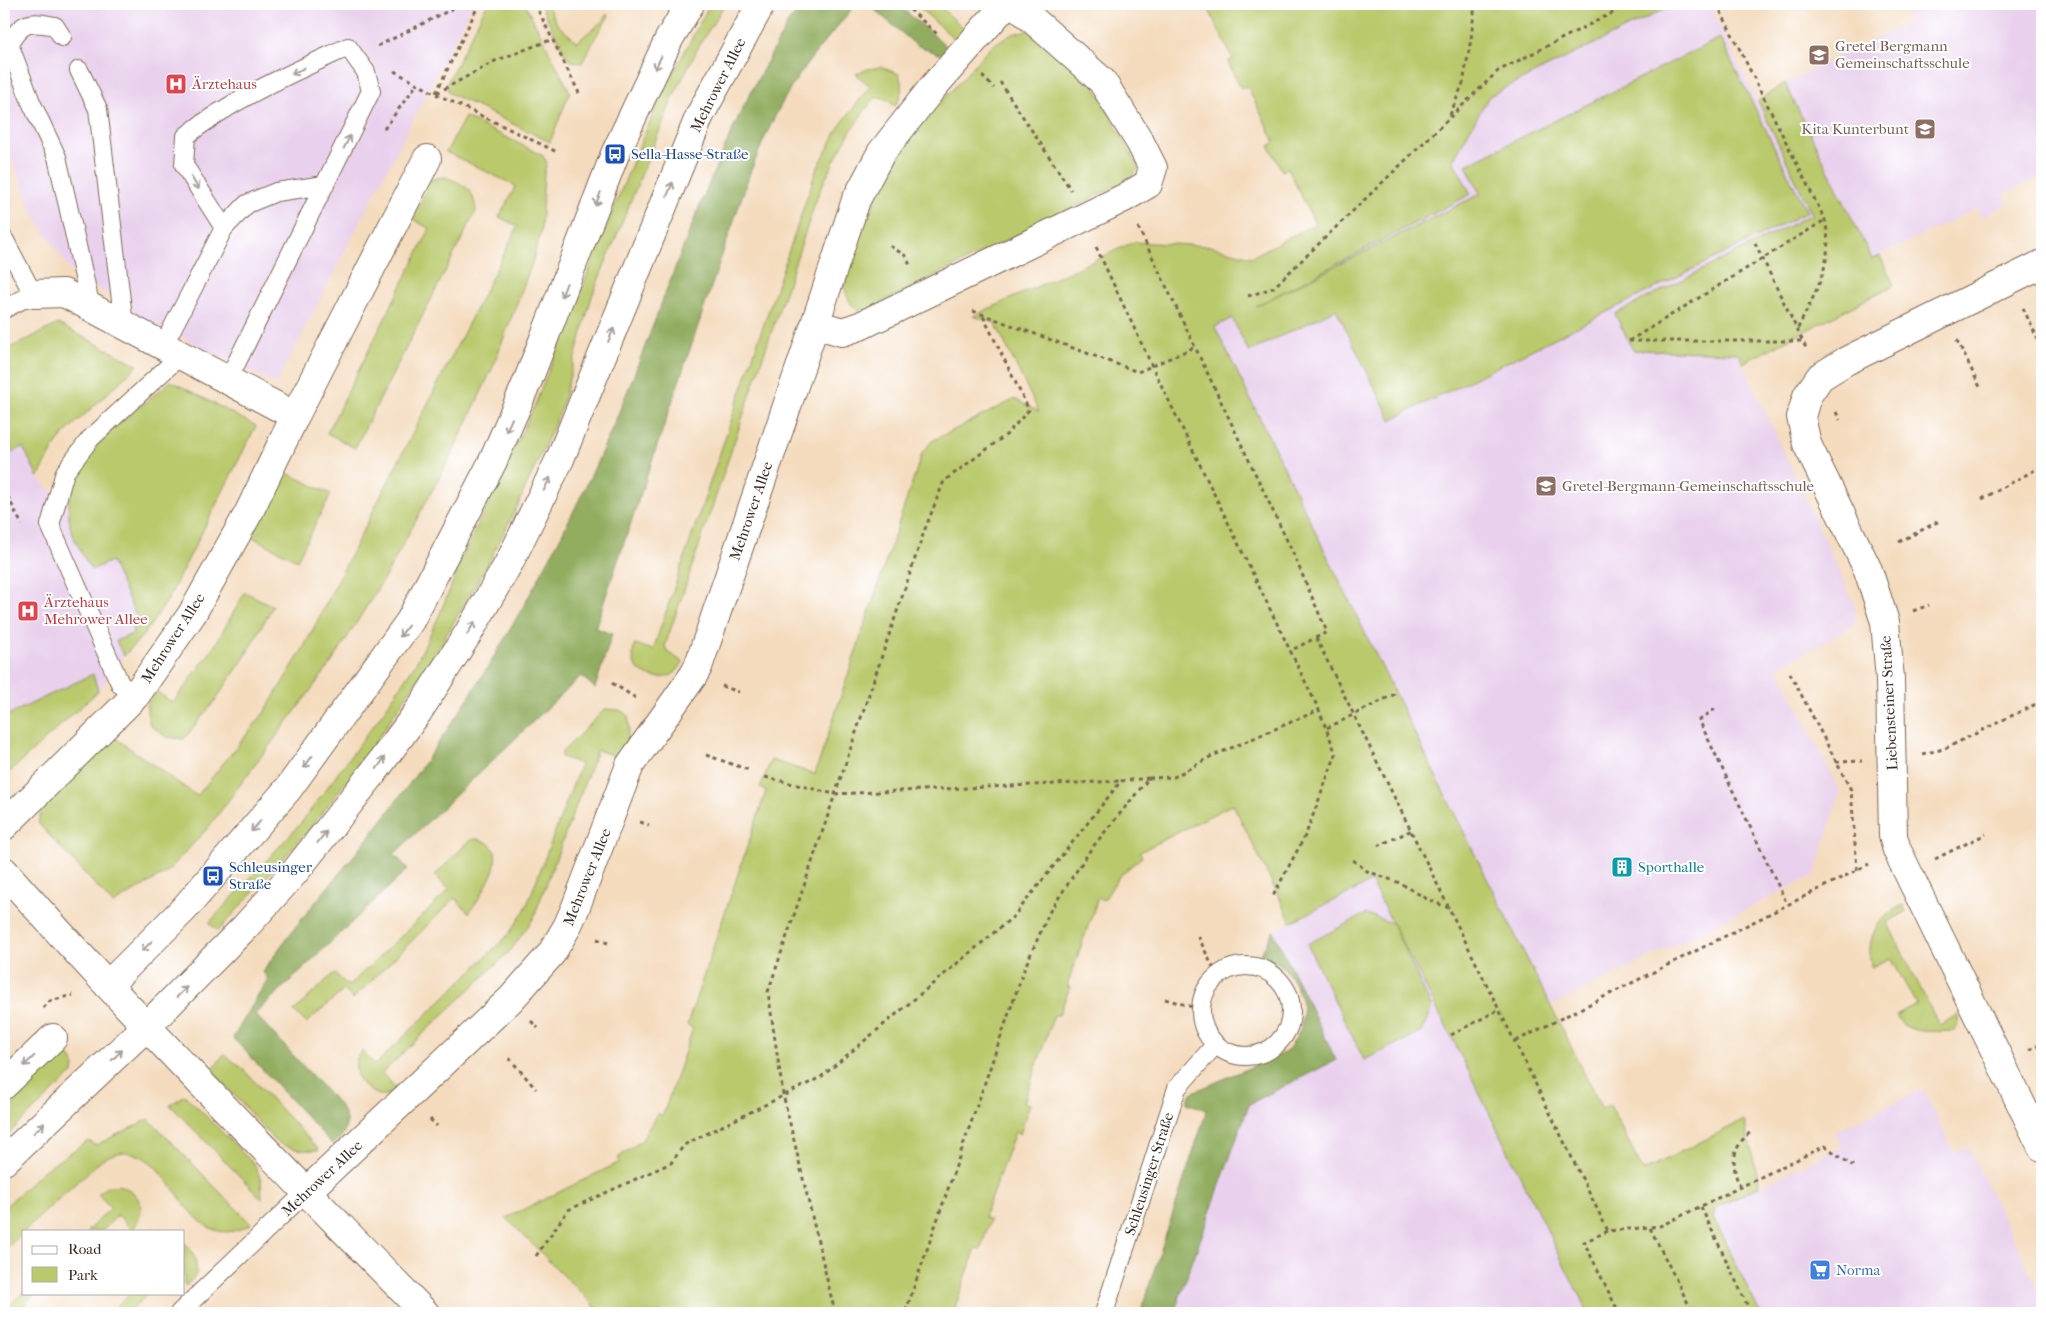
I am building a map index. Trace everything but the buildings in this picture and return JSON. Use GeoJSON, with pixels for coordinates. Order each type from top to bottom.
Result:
{"type":"FeatureCollection","features":[{"type":"Feature","properties":{"kind":"street"},"geometry":{"type":"LineString","coordinates":[[108,985],[184,909],[288,789],[410,621],[493,460],[532,371],[615,154],[670,39],[690,4]]}},
{"type":"Feature","properties":{"kind":"street","name":"Mehrower Allee"},"geometry":{"type":"LineString","coordinates":[[4,1161],[147,1026],[245,928],[294,873],[373,773],[412,719],[468,632],[510,561],[560,459],[700,115],[762,4]]}},
{"type":"Feature","properties":{"kind":"street","name":"Mehrower Allee"},"geometry":{"type":"LineString","coordinates":[[305,1193],[511,999],[551,954],[568,927],[630,765],[698,667],[856,200],[881,152],[933,87],[1006,4]]}},
{"type":"Feature","properties":{"kind":"street"},"geometry":{"type":"LineString","coordinates":[[815,324],[842,332],[860,326],[1124,198],[1148,184],[1153,168],[1140,142],[1102,81],[1015,4]]}},
{"type":"Feature","properties":{"kind":"street","name":"Mehrower Allee"},"geometry":{"type":"LineString","coordinates":[[4,826],[136,695],[192,614],[248,512],[427,159]]}},
{"type":"Feature","properties":{"kind":"street","name":"Liebensteiner Straße"},"geometry":{"type":"LineString","coordinates":[[2042,264],[1846,361],[1820,377],[1807,396],[1801,417],[1806,444],[1868,570],[1885,622],[1890,679],[1893,836],[1897,850],[2042,1146]]}},
{"type":"Feature","properties":{"kind":"street"},"geometry":{"type":"LineString","coordinates":[[33,294],[64,293],[295,416]]}},
{"type":"Feature","properties":{"kind":"street"},"geometry":{"type":"LineString","coordinates":[[4,871],[70,947],[305,1193],[424,1313]]}},
{"type":"Feature","properties":{"kind":"street"},"geometry":{"type":"LineString","coordinates":[[4,1085],[53,1038]]}},
{"type":"Feature","properties":{"kind":"lane"},"geometry":{"type":"LineString","coordinates":[[62,37],[55,26],[35,22],[18,29],[9,44],[32,102],[57,157],[91,308]]}},
{"type":"Feature","properties":{"kind":"lane"},"geometry":{"type":"LineString","coordinates":[[224,228],[184,166],[186,136],[208,119],[302,68],[348,47],[366,72],[371,91],[228,380]]}},
{"type":"Feature","properties":{"kind":"lane"},"geometry":{"type":"LineString","coordinates":[[79,70],[98,109],[124,325]]}},
{"type":"Feature","properties":{"kind":"lane"},"geometry":{"type":"LineString","coordinates":[[136,695],[121,685],[50,524],[65,472],[90,439],[172,351],[224,228],[247,204],[276,192],[325,185]]}},
{"type":"Feature","properties":{"kind":"lane"},"geometry":{"type":"LineString","coordinates":[[4,240],[33,294],[4,309]]}},
{"type":"Feature","properties":{"kind":"lane"},"geometry":{"type":"LineString","coordinates":[[1256,967],[1267,971],[1284,987],[1291,1009],[1290,1021],[1286,1033],[1275,1046],[1259,1055],[1236,1056],[1224,1052],[1215,1046],[1202,1026],[1200,1009],[1205,990],[1217,976],[1232,968],[1256,967]]}},
{"type":"Feature","properties":{"kind":"lane","name":"Schleusinger Straße"},"geometry":{"type":"LineString","coordinates":[[1104,1313],[1177,1088],[1215,1046]]}},
{"type":"Feature","properties":{"kind":"lane","name":"Mehrower Allee"},"geometry":{"type":"LineString","coordinates":[[179,1313],[305,1193]]}},
{"type":"Feature","properties":{"kind":"path"},"geometry":{"type":"LineString","coordinates":[[392,38],[462,4]]}},
{"type":"Feature","properties":{"kind":"path"},"geometry":{"type":"LineString","coordinates":[[436,94],[479,4]]}},
{"type":"Feature","properties":{"kind":"path"},"geometry":{"type":"LineString","coordinates":[[535,4],[579,93]]}},
{"type":"Feature","properties":{"kind":"path"},"geometry":{"type":"LineString","coordinates":[[1449,118],[1463,83],[1475,4]]}},
{"type":"Feature","properties":{"kind":"path"},"geometry":{"type":"LineString","coordinates":[[1248,296],[1272,288],[1498,71],[1630,4]]}},
{"type":"Feature","properties":{"kind":"path"},"geometry":{"type":"LineString","coordinates":[[1717,4],[1825,220],[1829,235],[1824,273],[1797,330]]}},
{"type":"Feature","properties":{"kind":"path"},"geometry":{"type":"LineString","coordinates":[[436,94],[495,62],[553,39]]}},
{"type":"Feature","properties":{"kind":"path"},"geometry":{"type":"LineString","coordinates":[[406,78],[557,152]]}},
{"type":"Feature","properties":{"kind":"path"},"geometry":{"type":"LineString","coordinates":[[1000,82],[1088,215],[1098,252],[1319,710],[1336,754],[1306,834],[1272,898]]}},
{"type":"Feature","properties":{"kind":"path"},"geometry":{"type":"LineString","coordinates":[[1124,198],[1293,553],[1327,632],[1290,651]]}},
{"type":"Feature","properties":{"kind":"path"},"geometry":{"type":"LineString","coordinates":[[1803,341],[1628,341],[1825,220]]}},
{"type":"Feature","properties":{"kind":"path"},"geometry":{"type":"LineString","coordinates":[[1755,243],[1820,377]]}},
{"type":"Feature","properties":{"kind":"path"},"geometry":{"type":"LineString","coordinates":[[2009,281],[2042,348]]}},
{"type":"Feature","properties":{"kind":"path"},"geometry":{"type":"LineString","coordinates":[[972,311],[1138,372],[1195,347]]}},
{"type":"Feature","properties":{"kind":"path"},"geometry":{"type":"LineString","coordinates":[[1944,313],[1980,387]]}},
{"type":"Feature","properties":{"kind":"path"},"geometry":{"type":"LineString","coordinates":[[835,1313],[783,1094],[768,992],[922,538],[944,480],[1006,435],[1029,410],[982,314]]}},
{"type":"Feature","properties":{"kind":"path"},"geometry":{"type":"LineString","coordinates":[[1982,499],[2042,466]]}},
{"type":"Feature","properties":{"kind":"path"},"geometry":{"type":"LineString","coordinates":[[4,489],[8,497]]}},
{"type":"Feature","properties":{"kind":"path"},"geometry":{"type":"LineString","coordinates":[[1899,542],[1941,520]]}},
{"type":"Feature","properties":{"kind":"path"},"geometry":{"type":"LineString","coordinates":[[1316,638],[1608,1231]]}},
{"type":"Feature","properties":{"kind":"path"},"geometry":{"type":"LineString","coordinates":[[1516,1041],[1858,870],[1851,790],[1790,673]]}},
{"type":"Feature","properties":{"kind":"path"},"geometry":{"type":"LineString","coordinates":[[612,683],[647,704]]}},
{"type":"Feature","properties":{"kind":"path"},"geometry":{"type":"LineString","coordinates":[[1327,728],[1395,694]]}},
{"type":"Feature","properties":{"kind":"path"},"geometry":{"type":"LineString","coordinates":[[1944,749],[2042,701]]}},
{"type":"Feature","properties":{"kind":"path"},"geometry":{"type":"LineString","coordinates":[[2036,704],[2042,705]]}},
{"type":"Feature","properties":{"kind":"path"},"geometry":{"type":"LineString","coordinates":[[1715,709],[1699,720],[1787,904]]}},
{"type":"Feature","properties":{"kind":"path"},"geometry":{"type":"LineString","coordinates":[[765,776],[834,794],[1174,777],[1210,757],[1319,710]]}},
{"type":"Feature","properties":{"kind":"path"},"geometry":{"type":"LineString","coordinates":[[706,755],[749,770]]}},
{"type":"Feature","properties":{"kind":"path"},"geometry":{"type":"LineString","coordinates":[[905,1313],[1025,967],[1050,911],[1092,849],[1149,778]]}},
{"type":"Feature","properties":{"kind":"path"},"geometry":{"type":"LineString","coordinates":[[536,1256],[568,1210],[671,1162],[684,1145],[821,1076],[1014,916],[1121,781]]}},
{"type":"Feature","properties":{"kind":"path"},"geometry":{"type":"LineString","coordinates":[[1378,846],[1412,830]]}},
{"type":"Feature","properties":{"kind":"path"},"geometry":{"type":"LineString","coordinates":[[1908,873],[1986,834]]}},
{"type":"Feature","properties":{"kind":"path"},"geometry":{"type":"LineString","coordinates":[[1353,860],[1367,871],[1400,883],[1427,899],[1451,909]]}},
{"type":"Feature","properties":{"kind":"path"},"geometry":{"type":"LineString","coordinates":[[1198,936],[1217,976]]}},
{"type":"Feature","properties":{"kind":"path"},"geometry":{"type":"LineString","coordinates":[[1165,999],[1200,1009]]}},
{"type":"Feature","properties":{"kind":"path"},"geometry":{"type":"LineString","coordinates":[[1451,1035],[1500,1009]]}},
{"type":"Feature","properties":{"kind":"path"},"geometry":{"type":"LineString","coordinates":[[509,1058],[536,1089]]}},
{"type":"Feature","properties":{"kind":"path"},"geometry":{"type":"LineString","coordinates":[[1740,1187],[1734,1172],[1734,1155],[1742,1139],[1751,1132]]}},
{"type":"Feature","properties":{"kind":"path"},"geometry":{"type":"LineString","coordinates":[[1619,1313],[1584,1242],[1608,1231],[1660,1226],[1826,1146],[1853,1166]]}},
{"type":"Feature","properties":{"kind":"path"},"geometry":{"type":"LineString","coordinates":[[1701,1207],[1751,1313]]}},
{"type":"Feature","properties":{"kind":"path"},"geometry":{"type":"LineString","coordinates":[[1650,1228],[1693,1313]]}},
{"type":"Feature","properties":{"kind":"shaded area"},"geometry":{"type":"Polygon","coordinates":[[[4,4],[473,4],[276,384],[144,318],[70,270],[33,214],[4,139],[4,4]]]}},
{"type":"Feature","properties":{"kind":"shaded area","name":"Gretel-Bergmann-Gemeinschaftsschule"},"geometry":{"type":"Polygon","coordinates":[[[1675,4],[1709,4],[1812,214],[1615,314],[1633,350],[1738,353],[1856,608],[1855,625],[1778,667],[1840,792],[1815,875],[1551,1006],[1215,327],[1471,194],[1453,160],[1488,96],[1675,4]]]}},
{"type":"Feature","properties":{"kind":"shaded area","name":"Kita Kunterbunt"},"geometry":{"type":"Polygon","coordinates":[[[1901,4],[2042,4],[2042,176],[2004,194],[2008,204],[1982,217],[1977,208],[1872,259],[1785,83],[1909,22],[1901,4]]]}},
{"type":"Feature","properties":{"kind":"shaded area"},"geometry":{"type":"Polygon","coordinates":[[[23,447],[38,477],[69,509],[70,526],[92,570],[111,561],[138,620],[134,633],[116,641],[124,656],[98,691],[93,675],[4,717],[4,457],[23,447]]]}},
{"type":"Feature","properties":{"kind":"shaded area"},"geometry":{"type":"Polygon","coordinates":[[[1371,882],[1454,1042],[1588,1313],[1174,1313],[1249,1104],[1336,1060],[1273,931],[1371,882]]]}},
{"type":"Feature","properties":{"kind":"shaded area"},"geometry":{"type":"Polygon","coordinates":[[[1923,1089],[1954,1153],[1968,1147],[2042,1298],[2042,1313],[1759,1313],[1713,1217],[1715,1208],[1841,1147],[1835,1132],[1923,1089]]]}},
{"type":"Feature","properties":{"kind":"green space"},"geometry":{"type":"Polygon","coordinates":[[[487,4],[525,4],[570,92],[550,142],[449,93],[446,85],[487,4]]]}},
{"type":"Feature","properties":{"kind":"green space"},"geometry":{"type":"Polygon","coordinates":[[[540,4],[547,4],[557,24],[577,42],[601,22],[607,14],[609,16],[582,63],[571,61],[567,58],[540,4]]]}},
{"type":"Feature","properties":{"kind":"green space"},"geometry":{"type":"Polygon","coordinates":[[[710,4],[725,4],[700,44],[674,95],[592,296],[560,412],[516,509],[486,567],[443,641],[369,752],[308,831],[218,931],[209,923],[301,823],[384,711],[417,661],[439,616],[467,547],[534,407],[662,94],[710,4]]]}},
{"type":"Feature","properties":{"kind":"green space"},"geometry":{"type":"Polygon","coordinates":[[[805,4],[856,4],[814,54],[792,86],[769,128],[750,173],[595,628],[612,634],[595,688],[581,676],[394,854],[408,869],[255,1014],[344,1112],[346,1127],[333,1145],[233,1038],[268,979],[263,972],[275,954],[368,838],[431,754],[489,665],[524,605],[573,512],[607,441],[716,166],[753,89],[790,19],[805,4]]]}},
{"type":"Feature","properties":{"kind":"green space"},"geometry":{"type":"Polygon","coordinates":[[[868,4],[897,4],[951,50],[939,54],[916,45],[868,4]]]}},
{"type":"Feature","properties":{"kind":"green space"},"geometry":{"type":"Polygon","coordinates":[[[915,4],[937,4],[967,31],[958,42],[915,4]]]}},
{"type":"Feature","properties":{"kind":"green space"},"geometry":{"type":"Polygon","coordinates":[[[1206,4],[1675,4],[1489,96],[1453,160],[1471,194],[1256,306],[1480,194],[1466,165],[1720,38],[1807,212],[1391,420],[1336,309],[1249,352],[1232,318],[1215,327],[1602,1109],[1610,1105],[1643,1171],[1744,1120],[1760,1186],[1715,1208],[1713,1217],[1760,1313],[1588,1313],[1454,1042],[1371,882],[1291,922],[1233,804],[1140,852],[1142,857],[1120,875],[1104,900],[1098,898],[1067,986],[1070,987],[1059,1015],[1054,1015],[1024,1102],[1030,1104],[1020,1134],[1015,1132],[984,1217],[990,1220],[981,1249],[976,1248],[953,1313],[601,1313],[506,1218],[620,1162],[618,1158],[642,1140],[657,1114],[663,1115],[693,1028],[687,1025],[766,791],[760,788],[771,760],[815,774],[922,453],[932,441],[1015,399],[1039,412],[995,323],[973,316],[1134,242],[1210,246],[1251,257],[1315,224],[1288,168],[1282,171],[1269,146],[1275,142],[1247,86],[1241,89],[1228,62],[1233,59],[1206,4]]]}},
{"type":"Feature","properties":{"kind":"green space"},"geometry":{"type":"Polygon","coordinates":[[[1029,30],[1094,85],[1139,168],[1128,180],[867,310],[858,310],[851,304],[844,287],[871,210],[884,181],[899,155],[934,110],[991,47],[1007,37],[1029,30]]]}},
{"type":"Feature","properties":{"kind":"green space"},"geometry":{"type":"Polygon","coordinates":[[[881,67],[899,74],[901,87],[899,98],[895,106],[884,98],[875,98],[851,131],[819,192],[665,646],[667,652],[683,662],[676,672],[670,676],[650,676],[638,669],[634,663],[635,644],[653,650],[816,171],[839,127],[870,86],[856,74],[868,69],[881,67]]]}},
{"type":"Feature","properties":{"kind":"green space"},"geometry":{"type":"Polygon","coordinates":[[[1785,83],[1872,259],[1880,256],[1894,285],[1743,363],[1738,353],[1633,350],[1615,314],[1812,214],[1758,101],[1785,83]]]}},
{"type":"Feature","properties":{"kind":"green space"},"geometry":{"type":"Polygon","coordinates":[[[465,117],[542,155],[547,162],[544,173],[541,231],[532,263],[492,369],[453,452],[388,572],[332,662],[207,829],[167,872],[113,904],[38,823],[44,803],[115,738],[197,796],[264,713],[304,647],[518,226],[499,217],[516,186],[446,152],[465,117]]]}},
{"type":"Feature","properties":{"kind":"green space"},"geometry":{"type":"Polygon","coordinates":[[[445,177],[467,188],[473,197],[476,211],[355,448],[327,433],[430,229],[413,219],[431,179],[445,177]]]}},
{"type":"Feature","properties":{"kind":"green space"},"geometry":{"type":"Polygon","coordinates":[[[58,324],[138,365],[66,432],[57,443],[38,477],[23,447],[4,457],[4,351],[58,324]]]}},
{"type":"Feature","properties":{"kind":"green space"},"geometry":{"type":"Polygon","coordinates":[[[171,381],[256,426],[167,601],[145,633],[124,656],[116,641],[134,633],[130,624],[138,620],[111,561],[91,570],[71,530],[69,502],[75,481],[86,461],[100,443],[117,426],[171,381]]]}},
{"type":"Feature","properties":{"kind":"green space"},"geometry":{"type":"Polygon","coordinates":[[[285,472],[331,494],[297,560],[250,536],[285,472]]]}},
{"type":"Feature","properties":{"kind":"green space"},"geometry":{"type":"Polygon","coordinates":[[[245,592],[273,606],[243,660],[214,702],[184,739],[166,737],[150,725],[146,705],[157,692],[173,703],[214,647],[245,592]]]}},
{"type":"Feature","properties":{"kind":"green space"},"geometry":{"type":"Polygon","coordinates":[[[93,674],[98,691],[4,777],[4,717],[93,674]]]}},
{"type":"Feature","properties":{"kind":"green space"},"geometry":{"type":"Polygon","coordinates":[[[605,709],[619,710],[627,714],[629,731],[627,737],[617,757],[597,750],[533,919],[511,950],[382,1073],[397,1089],[386,1095],[372,1092],[360,1081],[355,1066],[357,1058],[362,1051],[375,1065],[509,934],[525,910],[581,764],[561,757],[562,752],[605,709]]]}},
{"type":"Feature","properties":{"kind":"green space"},"geometry":{"type":"Polygon","coordinates":[[[477,839],[489,844],[494,851],[495,861],[488,883],[469,913],[455,898],[353,999],[344,990],[306,1023],[294,1011],[334,973],[349,986],[449,890],[435,875],[470,840],[477,839]]]}},
{"type":"Feature","properties":{"kind":"green space"},"geometry":{"type":"Polygon","coordinates":[[[1903,905],[1906,912],[1887,922],[1939,1025],[1958,1015],[1958,1023],[1954,1031],[1921,1031],[1900,1022],[1896,1015],[1916,1004],[1891,958],[1871,967],[1870,947],[1875,930],[1886,916],[1903,905]]]}},
{"type":"Feature","properties":{"kind":"green space"},"geometry":{"type":"Polygon","coordinates":[[[1366,914],[1392,923],[1432,1008],[1421,1032],[1364,1060],[1307,944],[1366,914]]]}},
{"type":"Feature","properties":{"kind":"green space"},"geometry":{"type":"Polygon","coordinates":[[[1273,931],[1336,1060],[1249,1104],[1174,1313],[1140,1313],[1207,1110],[1187,1103],[1191,1093],[1286,1052],[1295,1040],[1301,1026],[1303,1010],[1297,988],[1284,968],[1261,954],[1273,931]]]}},
{"type":"Feature","properties":{"kind":"green space"},"geometry":{"type":"Polygon","coordinates":[[[61,1052],[72,1059],[74,1065],[73,1073],[4,1138],[4,1102],[49,1059],[61,1052]]]}},
{"type":"Feature","properties":{"kind":"green space"},"geometry":{"type":"Polygon","coordinates":[[[224,1054],[242,1068],[319,1150],[296,1149],[275,1141],[212,1070],[224,1054]]]}},
{"type":"Feature","properties":{"kind":"green space"},"geometry":{"type":"Polygon","coordinates":[[[185,1095],[255,1165],[261,1180],[262,1199],[170,1105],[185,1095]]]}},
{"type":"Feature","properties":{"kind":"green space"},"geometry":{"type":"Polygon","coordinates":[[[149,1119],[251,1224],[228,1232],[209,1228],[194,1215],[152,1163],[135,1154],[114,1154],[94,1167],[26,1230],[22,1230],[22,1234],[4,1251],[4,1208],[44,1170],[88,1141],[96,1145],[149,1119]]]}},
{"type":"Feature","properties":{"kind":"green space"},"geometry":{"type":"Polygon","coordinates":[[[118,1185],[133,1192],[137,1197],[141,1209],[140,1216],[132,1230],[118,1215],[103,1230],[88,1230],[111,1208],[98,1194],[106,1187],[118,1185]]]}},
{"type":"Feature","properties":{"kind":"green space"},"geometry":{"type":"Polygon","coordinates":[[[185,1243],[193,1253],[196,1265],[196,1275],[186,1286],[185,1243]]]}},
{"type":"Feature","properties":{"kind":"green space"},"geometry":{"type":"Polygon","coordinates":[[[22,1293],[35,1294],[15,1313],[4,1313],[22,1293]]]}},
{"type":"Feature","properties":{"kind":"green space"},"geometry":{"type":"Polygon","coordinates":[[[130,1294],[148,1294],[128,1313],[109,1313],[130,1294]]]}},
{"type":"Feature","properties":{"kind":"place","name":"Gretel Bergmann Gemeinschaftsschule"},"geometry":{"type":"Point","coordinates":[1819,55]}},
{"type":"Feature","properties":{"kind":"place","name":"Ärztehaus"},"geometry":{"type":"Point","coordinates":[176,84]}},
{"type":"Feature","properties":{"kind":"place","name":"Kita Kunterbunt"},"geometry":{"type":"Point","coordinates":[1925,129]}},
{"type":"Feature","properties":{"kind":"place","name":"Sella-Hasse-Straße"},"geometry":{"type":"Point","coordinates":[615,154]}},
{"type":"Feature","properties":{"kind":"place","name":"Gretel-Bergmann-Gemeinschaftsschule"},"geometry":{"type":"Point","coordinates":[1546,486]}},
{"type":"Feature","properties":{"kind":"place","name":"Ärztehaus Mehrower Allee"},"geometry":{"type":"Point","coordinates":[28,611]}},
{"type":"Feature","properties":{"kind":"place","name":"Sporthalle"},"geometry":{"type":"Point","coordinates":[1622,867]}},
{"type":"Feature","properties":{"kind":"place","name":"Schleusinger Straße"},"geometry":{"type":"Point","coordinates":[213,876]}},
{"type":"Feature","properties":{"kind":"place","name":"Norma"},"geometry":{"type":"Point","coordinates":[1820,1270]}}]}
